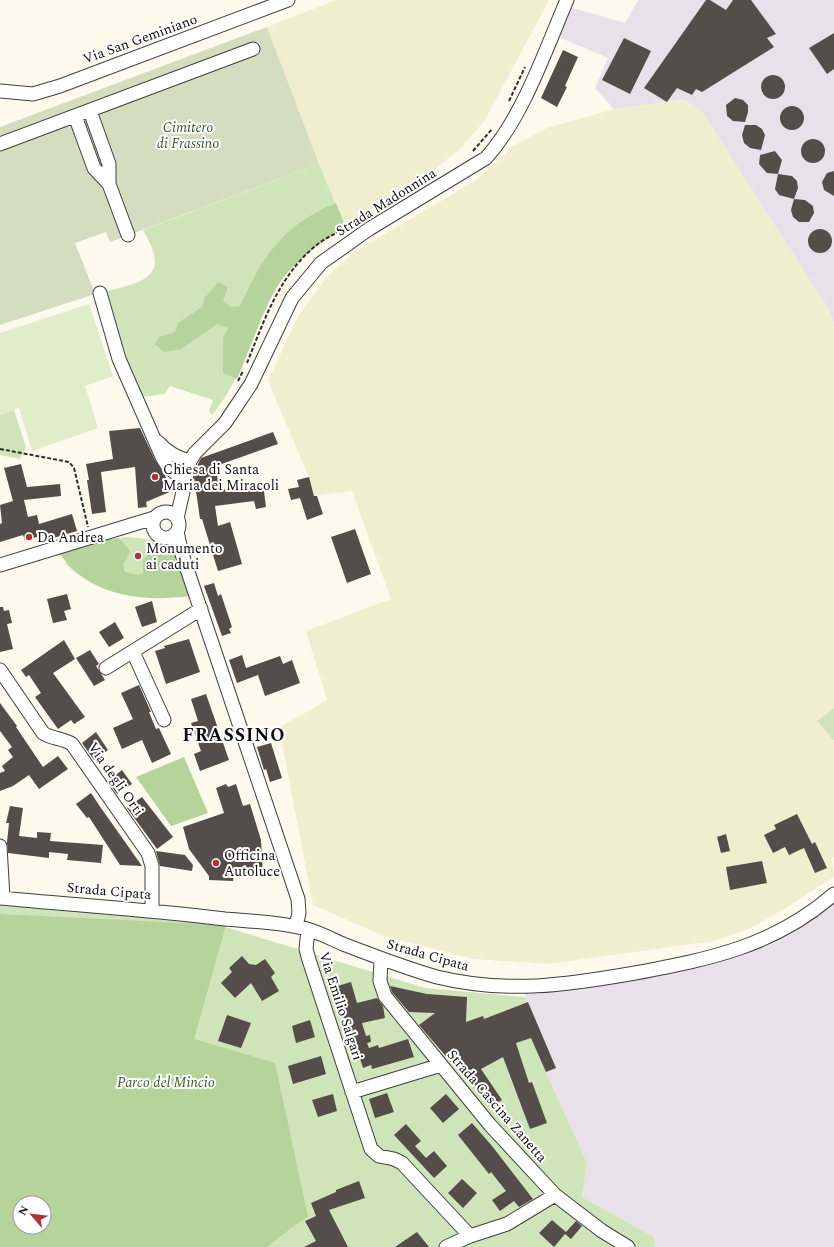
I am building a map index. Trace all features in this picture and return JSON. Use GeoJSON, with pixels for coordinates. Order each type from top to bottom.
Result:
{"type":"FeatureCollection","features":[{"type":"Feature","properties":{"kind":"street","name":"Via San Geminiano"},"geometry":{"type":"LineString","coordinates":[[0,91],[33,94],[60,86],[288,0]]}},
{"type":"Feature","properties":{"kind":"street","name":"Strada Madonnina"},"geometry":{"type":"LineString","coordinates":[[190,461],[195,453],[225,423],[251,384],[292,298],[321,263],[369,229],[475,166],[486,158],[501,142],[516,115],[567,0]]}},
{"type":"Feature","properties":{"kind":"street"},"geometry":{"type":"LineString","coordinates":[[0,144],[252,49]]}},
{"type":"Feature","properties":{"kind":"street"},"geometry":{"type":"LineString","coordinates":[[90,110],[109,164],[109,184],[128,235]]}},
{"type":"Feature","properties":{"kind":"street"},"geometry":{"type":"LineString","coordinates":[[75,116],[94,168],[109,184]]}},
{"type":"Feature","properties":{"kind":"street"},"geometry":{"type":"LineString","coordinates":[[100,293],[119,359],[168,467],[185,481]]}},
{"type":"Feature","properties":{"kind":"street"},"geometry":{"type":"LineString","coordinates":[[156,440],[166,450],[180,459],[190,461],[182,495],[181,508],[172,515]]}},
{"type":"Feature","properties":{"kind":"street"},"geometry":{"type":"LineString","coordinates":[[0,564],[122,529],[154,518],[160,513],[172,515],[179,524],[167,535]]}},
{"type":"Feature","properties":{"kind":"street"},"geometry":{"type":"LineString","coordinates":[[154,518],[152,526],[167,535]]}},
{"type":"Feature","properties":{"kind":"street"},"geometry":{"type":"LineString","coordinates":[[122,529],[167,535]]}},
{"type":"Feature","properties":{"kind":"street","name":"Via Emilio Salgari"},"geometry":{"type":"LineString","coordinates":[[167,535],[182,554],[298,899],[299,914],[309,960],[371,1149],[377,1155],[394,1159],[402,1163],[470,1236]]}},
{"type":"Feature","properties":{"kind":"street"},"geometry":{"type":"LineString","coordinates":[[106,668],[201,609]]}},
{"type":"Feature","properties":{"kind":"street"},"geometry":{"type":"LineString","coordinates":[[133,652],[164,720]]}},
{"type":"Feature","properties":{"kind":"street","name":"Via degli Orti"},"geometry":{"type":"LineString","coordinates":[[0,670],[43,733],[52,738],[72,744],[148,853],[152,866],[152,911]]}},
{"type":"Feature","properties":{"kind":"street"},"geometry":{"type":"LineString","coordinates":[[0,846],[2,898]]}},
{"type":"Feature","properties":{"kind":"street","name":"Strada Cipata"},"geometry":{"type":"LineString","coordinates":[[2,898],[152,911],[302,928],[381,959],[438,977],[476,984],[530,987],[574,983],[683,964],[743,948],[764,940],[797,922],[834,894]]}},
{"type":"Feature","properties":{"kind":"street","name":"Strada Cascina Zanetta"},"geometry":{"type":"LineString","coordinates":[[381,959],[380,981],[385,996],[490,1124],[554,1195],[602,1231],[628,1247]]}},
{"type":"Feature","properties":{"kind":"street"},"geometry":{"type":"LineString","coordinates":[[352,1092],[441,1065]]}},
{"type":"Feature","properties":{"kind":"street"},"geometry":{"type":"LineString","coordinates":[[446,1247],[470,1236],[507,1224],[554,1195]]}},
{"type":"Feature","properties":{"kind":"path"},"geometry":{"type":"LineString","coordinates":[[0,449],[69,462],[74,468],[91,538]]}},
{"type":"Feature","properties":{"kind":"shaded area"},"geometry":{"type":"Polygon","coordinates":[[[336,0],[549,0],[485,120],[460,149],[429,174],[345,226],[319,164],[267,27],[336,0]]]}},
{"type":"Feature","properties":{"kind":"shaded area"},"geometry":{"type":"Polygon","coordinates":[[[638,0],[834,0],[834,323],[827,307],[700,109],[683,100],[614,109],[595,88],[608,58],[556,36],[569,7],[625,23],[638,0]]]}},
{"type":"Feature","properties":{"kind":"shaded area"},"geometry":{"type":"Polygon","coordinates":[[[683,100],[700,109],[827,307],[834,323],[834,708],[817,721],[834,741],[834,857],[832,858],[834,877],[786,908],[751,928],[714,941],[549,964],[473,959],[384,936],[313,905],[279,728],[327,700],[306,631],[391,599],[352,491],[314,496],[309,477],[268,381],[297,318],[325,279],[354,252],[475,181],[513,146],[547,128],[614,109],[683,100]]]}},
{"type":"Feature","properties":{"kind":"shaded area"},"geometry":{"type":"Polygon","coordinates":[[[834,902],[834,1247],[655,1247],[654,1237],[582,1197],[587,1163],[546,1072],[556,1068],[524,993],[702,966],[742,955],[781,940],[823,912],[834,902]]]}},
{"type":"Feature","properties":{"kind":"green space","name":"Cimitero di Frassino"},"geometry":{"type":"Polygon","coordinates":[[[267,27],[319,164],[110,242],[106,232],[75,243],[95,294],[0,325],[0,127],[267,27]]]}},
{"type":"Feature","properties":{"kind":"green space"},"geometry":{"type":"Polygon","coordinates":[[[319,164],[345,226],[301,259],[280,282],[267,306],[235,381],[212,415],[209,411],[213,400],[170,386],[164,394],[143,397],[125,359],[105,292],[136,283],[149,275],[153,269],[155,262],[154,254],[143,230],[319,164]]]}},
{"type":"Feature","properties":{"kind":"green space"},"geometry":{"type":"Polygon","coordinates":[[[336,203],[345,226],[301,259],[288,272],[280,283],[265,309],[237,379],[223,373],[223,338],[228,328],[217,324],[181,349],[164,352],[155,344],[159,337],[175,332],[178,323],[202,307],[204,299],[218,282],[228,287],[223,301],[231,307],[240,306],[257,272],[266,257],[277,244],[302,221],[318,211],[336,203]]]}},
{"type":"Feature","properties":{"kind":"green space"},"geometry":{"type":"Polygon","coordinates":[[[89,304],[113,376],[85,386],[98,428],[32,451],[19,408],[0,415],[0,333],[89,304]]]}},
{"type":"Feature","properties":{"kind":"green space"},"geometry":{"type":"Polygon","coordinates":[[[14,410],[26,447],[20,459],[0,455],[0,415],[14,410]]]}},
{"type":"Feature","properties":{"kind":"green space"},"geometry":{"type":"Polygon","coordinates":[[[125,537],[156,541],[172,550],[180,568],[189,596],[139,597],[122,594],[107,590],[92,583],[78,575],[65,563],[95,542],[125,537]]]}},
{"type":"Feature","properties":{"kind":"green space"},"geometry":{"type":"Polygon","coordinates":[[[119,538],[130,551],[123,565],[125,572],[138,575],[143,573],[143,560],[150,552],[161,552],[170,547],[182,568],[191,595],[183,597],[152,598],[121,594],[93,583],[80,575],[59,553],[95,542],[119,538]]]}},
{"type":"Feature","properties":{"kind":"green space"},"geometry":{"type":"Polygon","coordinates":[[[834,708],[834,741],[817,721],[834,708]]]}},
{"type":"Feature","properties":{"kind":"green space"},"geometry":{"type":"Polygon","coordinates":[[[184,757],[208,813],[171,826],[136,777],[184,757]]]}},
{"type":"Feature","properties":{"kind":"green space","name":"Parco del Mincio"},"geometry":{"type":"Polygon","coordinates":[[[0,897],[183,914],[425,988],[525,997],[556,1068],[546,1072],[587,1163],[582,1197],[654,1237],[655,1247],[0,1247],[0,897]]]}},
{"type":"Feature","properties":{"kind":"green space"},"geometry":{"type":"Polygon","coordinates":[[[0,914],[226,925],[194,1039],[275,1063],[308,1217],[295,1225],[267,1247],[0,1247],[0,914]]]}},
{"type":"Feature","properties":{"kind":"building"},"geometry":{"type":"Polygon","coordinates":[[[706,0],[710,0],[726,10],[733,0],[751,0],[776,34],[767,38],[774,47],[702,92],[696,89],[692,95],[677,88],[667,102],[644,88],[706,0]]]}},
{"type":"Feature","properties":{"kind":"building"},"geometry":{"type":"Polygon","coordinates":[[[834,33],[834,69],[827,74],[809,48],[834,33]]]}},
{"type":"Feature","properties":{"kind":"building"},"geometry":{"type":"Polygon","coordinates":[[[624,38],[651,51],[630,94],[602,80],[624,38]]]}},
{"type":"Feature","properties":{"kind":"building"},"geometry":{"type":"Polygon","coordinates":[[[563,50],[578,57],[565,86],[567,87],[557,107],[541,98],[563,50]]]}},
{"type":"Feature","properties":{"kind":"building"},"geometry":{"type":"Polygon","coordinates":[[[773,75],[781,79],[785,87],[781,95],[773,99],[765,95],[761,87],[765,79],[773,75]]]}},
{"type":"Feature","properties":{"kind":"building"},"geometry":{"type":"Polygon","coordinates":[[[735,98],[743,100],[748,105],[748,112],[745,122],[733,121],[727,116],[726,105],[735,98]]]}},
{"type":"Feature","properties":{"kind":"building"},"geometry":{"type":"Polygon","coordinates":[[[792,106],[800,110],[804,118],[800,126],[792,130],[784,126],[780,118],[784,110],[792,106]]]}},
{"type":"Feature","properties":{"kind":"building"},"geometry":{"type":"Polygon","coordinates":[[[745,125],[756,125],[762,129],[765,135],[761,150],[750,148],[744,143],[742,135],[745,125]]]}},
{"type":"Feature","properties":{"kind":"building"},"geometry":{"type":"Polygon","coordinates":[[[813,139],[821,143],[825,151],[821,159],[813,163],[805,159],[801,151],[805,143],[813,139]]]}},
{"type":"Feature","properties":{"kind":"building"},"geometry":{"type":"Polygon","coordinates":[[[775,151],[782,160],[778,174],[767,173],[759,164],[760,155],[775,151]]]}},
{"type":"Feature","properties":{"kind":"building"},"geometry":{"type":"Polygon","coordinates":[[[834,171],[834,196],[824,190],[822,182],[827,173],[834,171]]]}},
{"type":"Feature","properties":{"kind":"building"},"geometry":{"type":"Polygon","coordinates":[[[778,174],[792,176],[797,181],[798,188],[794,199],[779,195],[775,189],[778,174]]]}},
{"type":"Feature","properties":{"kind":"building"},"geometry":{"type":"Polygon","coordinates":[[[794,199],[805,200],[813,206],[814,213],[809,222],[799,222],[793,217],[791,210],[794,199]]]}},
{"type":"Feature","properties":{"kind":"building"},"geometry":{"type":"Polygon","coordinates":[[[820,229],[828,233],[832,241],[828,249],[820,253],[812,249],[808,241],[812,233],[820,229]]]}},
{"type":"Feature","properties":{"kind":"building"},"geometry":{"type":"Polygon","coordinates":[[[140,428],[172,491],[146,502],[147,507],[138,508],[135,467],[101,472],[106,512],[92,514],[86,464],[113,459],[109,431],[140,428]]]}},
{"type":"Feature","properties":{"kind":"building"},"geometry":{"type":"Polygon","coordinates":[[[273,432],[278,444],[216,466],[219,490],[263,484],[266,507],[256,509],[254,501],[215,506],[218,526],[230,522],[242,564],[218,571],[202,519],[200,519],[194,477],[198,464],[201,458],[273,432]]]}},
{"type":"Feature","properties":{"kind":"building"},"geometry":{"type":"Polygon","coordinates":[[[21,464],[27,487],[60,484],[61,496],[24,500],[28,517],[37,515],[39,524],[72,514],[77,531],[50,539],[49,534],[25,540],[23,535],[0,542],[0,524],[2,523],[0,505],[13,501],[4,468],[21,464]]]}},
{"type":"Feature","properties":{"kind":"building"},"geometry":{"type":"Polygon","coordinates":[[[309,477],[314,496],[317,496],[323,514],[307,520],[300,498],[291,500],[288,489],[299,487],[297,480],[309,477]]]}},
{"type":"Feature","properties":{"kind":"building"},"geometry":{"type":"Polygon","coordinates":[[[355,529],[371,574],[347,583],[331,537],[355,529]]]}},
{"type":"Feature","properties":{"kind":"building"},"geometry":{"type":"Polygon","coordinates":[[[214,583],[218,596],[221,594],[232,627],[229,629],[231,633],[222,636],[204,586],[214,583]]]}},
{"type":"Feature","properties":{"kind":"building"},"geometry":{"type":"Polygon","coordinates":[[[67,594],[71,609],[64,611],[67,620],[53,623],[47,599],[67,594]]]}},
{"type":"Feature","properties":{"kind":"building"},"geometry":{"type":"Polygon","coordinates":[[[152,601],[157,622],[142,627],[135,607],[152,601]]]}},
{"type":"Feature","properties":{"kind":"building"},"geometry":{"type":"Polygon","coordinates":[[[0,607],[3,607],[4,611],[9,610],[12,623],[7,624],[13,649],[0,652],[0,607]]]}},
{"type":"Feature","properties":{"kind":"building"},"geometry":{"type":"Polygon","coordinates":[[[115,622],[124,638],[109,647],[99,632],[115,622]]]}},
{"type":"Feature","properties":{"kind":"building"},"geometry":{"type":"Polygon","coordinates":[[[189,639],[200,672],[166,684],[155,651],[165,648],[164,646],[189,639]]]}},
{"type":"Feature","properties":{"kind":"building"},"geometry":{"type":"Polygon","coordinates":[[[64,640],[75,659],[53,673],[85,717],[74,724],[71,720],[58,729],[35,697],[41,693],[29,675],[26,677],[21,670],[64,640]]]}},
{"type":"Feature","properties":{"kind":"building"},"geometry":{"type":"Polygon","coordinates":[[[90,650],[99,664],[96,666],[105,680],[94,686],[76,658],[90,650]]]}},
{"type":"Feature","properties":{"kind":"building"},"geometry":{"type":"Polygon","coordinates":[[[242,655],[246,668],[280,656],[283,664],[292,660],[300,683],[265,696],[258,675],[237,683],[229,660],[242,655]]]}},
{"type":"Feature","properties":{"kind":"building"},"geometry":{"type":"Polygon","coordinates":[[[139,685],[151,712],[149,712],[156,729],[159,728],[171,754],[152,763],[142,740],[122,749],[113,728],[133,719],[121,693],[139,685]]]}},
{"type":"Feature","properties":{"kind":"building"},"geometry":{"type":"Polygon","coordinates":[[[206,694],[229,760],[200,771],[194,754],[201,751],[191,723],[198,721],[191,699],[206,694]]]}},
{"type":"Feature","properties":{"kind":"building"},"geometry":{"type":"Polygon","coordinates":[[[0,703],[17,726],[16,727],[43,767],[58,756],[68,769],[39,789],[29,775],[13,786],[0,791],[0,773],[5,771],[2,766],[13,757],[8,750],[12,747],[0,731],[0,703]]]}},
{"type":"Feature","properties":{"kind":"building"},"geometry":{"type":"Polygon","coordinates":[[[96,732],[108,750],[94,760],[82,743],[96,732]]]}},
{"type":"Feature","properties":{"kind":"building"},"geometry":{"type":"Polygon","coordinates":[[[271,743],[282,778],[270,782],[266,769],[264,770],[257,747],[271,743]]]}},
{"type":"Feature","properties":{"kind":"building"},"geometry":{"type":"Polygon","coordinates":[[[122,770],[132,784],[117,794],[108,781],[122,770]]]}},
{"type":"Feature","properties":{"kind":"building"},"geometry":{"type":"Polygon","coordinates":[[[226,784],[228,787],[236,784],[243,806],[250,804],[261,840],[263,876],[234,874],[233,881],[209,880],[209,876],[189,849],[183,827],[224,813],[216,788],[226,784]]]}},
{"type":"Feature","properties":{"kind":"building"},"geometry":{"type":"Polygon","coordinates":[[[91,793],[142,866],[120,865],[89,817],[87,818],[76,804],[91,793]]]}},
{"type":"Feature","properties":{"kind":"building"},"geometry":{"type":"Polygon","coordinates":[[[142,797],[173,837],[157,849],[127,808],[142,797]]]}},
{"type":"Feature","properties":{"kind":"building"},"geometry":{"type":"Polygon","coordinates":[[[10,806],[23,808],[19,836],[37,838],[37,832],[51,833],[50,841],[103,845],[101,863],[67,860],[68,854],[49,852],[49,858],[8,853],[7,842],[9,823],[6,823],[10,806]]]}},
{"type":"Feature","properties":{"kind":"building"},"geometry":{"type":"Polygon","coordinates":[[[797,814],[812,844],[815,842],[827,868],[815,873],[804,848],[789,855],[785,847],[773,853],[764,835],[776,829],[774,825],[797,814]]]}},
{"type":"Feature","properties":{"kind":"building"},"geometry":{"type":"Polygon","coordinates":[[[726,834],[730,851],[721,853],[717,837],[726,834]]]}},
{"type":"Feature","properties":{"kind":"building"},"geometry":{"type":"Polygon","coordinates":[[[156,851],[185,855],[193,865],[192,871],[160,866],[156,851]]]}},
{"type":"Feature","properties":{"kind":"building"},"geometry":{"type":"Polygon","coordinates":[[[762,861],[767,883],[730,890],[726,867],[762,861]]]}},
{"type":"Feature","properties":{"kind":"building"},"geometry":{"type":"Polygon","coordinates":[[[242,956],[249,964],[256,965],[265,959],[275,973],[271,977],[279,991],[262,1001],[251,983],[235,998],[221,983],[232,972],[229,968],[242,956]]]}},
{"type":"Feature","properties":{"kind":"building"},"geometry":{"type":"Polygon","coordinates":[[[351,982],[357,1003],[377,998],[383,1006],[385,1018],[362,1023],[366,1036],[370,1035],[371,1042],[367,1043],[369,1048],[378,1045],[379,1048],[408,1039],[414,1057],[372,1069],[371,1065],[363,1068],[356,1046],[348,1048],[346,1040],[350,1039],[334,987],[351,982]]]}},
{"type":"Feature","properties":{"kind":"building"},"geometry":{"type":"Polygon","coordinates":[[[390,986],[427,994],[467,997],[466,1022],[483,1016],[484,1019],[528,1002],[556,1068],[546,1072],[531,1038],[516,1043],[529,1083],[532,1082],[547,1123],[530,1129],[503,1057],[481,1069],[502,1100],[491,1107],[473,1082],[470,1084],[419,1025],[435,1013],[409,1012],[392,992],[390,986]]]}},
{"type":"Feature","properties":{"kind":"building"},"geometry":{"type":"Polygon","coordinates":[[[227,1015],[251,1023],[241,1048],[218,1041],[227,1015]]]}},
{"type":"Feature","properties":{"kind":"building"},"geometry":{"type":"Polygon","coordinates":[[[310,1020],[315,1037],[296,1043],[292,1026],[310,1020]]]}},
{"type":"Feature","properties":{"kind":"building"},"geometry":{"type":"Polygon","coordinates":[[[321,1056],[326,1074],[293,1084],[288,1066],[321,1056]]]}},
{"type":"Feature","properties":{"kind":"building"},"geometry":{"type":"Polygon","coordinates":[[[387,1093],[394,1112],[375,1118],[369,1099],[387,1093]]]}},
{"type":"Feature","properties":{"kind":"building"},"geometry":{"type":"Polygon","coordinates":[[[333,1094],[337,1111],[318,1117],[312,1100],[333,1094]]]}},
{"type":"Feature","properties":{"kind":"building"},"geometry":{"type":"Polygon","coordinates":[[[446,1094],[459,1109],[443,1123],[430,1108],[446,1094]]]}},
{"type":"Feature","properties":{"kind":"building"},"geometry":{"type":"Polygon","coordinates":[[[472,1123],[492,1146],[533,1199],[519,1207],[514,1201],[500,1211],[492,1200],[506,1191],[491,1172],[489,1174],[458,1135],[472,1123]]]}},
{"type":"Feature","properties":{"kind":"building"},"geometry":{"type":"Polygon","coordinates":[[[406,1124],[421,1141],[415,1146],[426,1158],[434,1151],[447,1166],[434,1178],[394,1135],[406,1124]]]}},
{"type":"Feature","properties":{"kind":"building"},"geometry":{"type":"Polygon","coordinates":[[[462,1179],[477,1193],[463,1208],[448,1193],[462,1179]]]}},
{"type":"Feature","properties":{"kind":"building"},"geometry":{"type":"Polygon","coordinates":[[[359,1181],[365,1198],[329,1210],[348,1247],[304,1247],[316,1241],[305,1221],[316,1216],[311,1203],[336,1192],[336,1190],[359,1181]]]}},
{"type":"Feature","properties":{"kind":"building"},"geometry":{"type":"Polygon","coordinates":[[[552,1220],[566,1232],[576,1221],[582,1226],[571,1239],[565,1234],[554,1247],[539,1233],[552,1220]]]}},
{"type":"Feature","properties":{"kind":"building"},"geometry":{"type":"Polygon","coordinates":[[[417,1232],[429,1247],[395,1247],[417,1232]]]}},
{"type":"Feature","properties":{"kind":"place","name":"Chiesa di Santa Maria dei Miracoli"},"geometry":{"type":"Point","coordinates":[155,477]}},
{"type":"Feature","properties":{"kind":"place","name":"Da Andrea"},"geometry":{"type":"Point","coordinates":[29,537]}},
{"type":"Feature","properties":{"kind":"place","name":"Monumento ai caduti"},"geometry":{"type":"Point","coordinates":[138,556]}},
{"type":"Feature","properties":{"kind":"place","name":"Officina Autoluce"},"geometry":{"type":"Point","coordinates":[216,863]}},
{"type":"Feature","properties":{"kind":"district","name":"FRASSINO"},"geometry":{"type":"Point","coordinates":[234,735]}}]}
